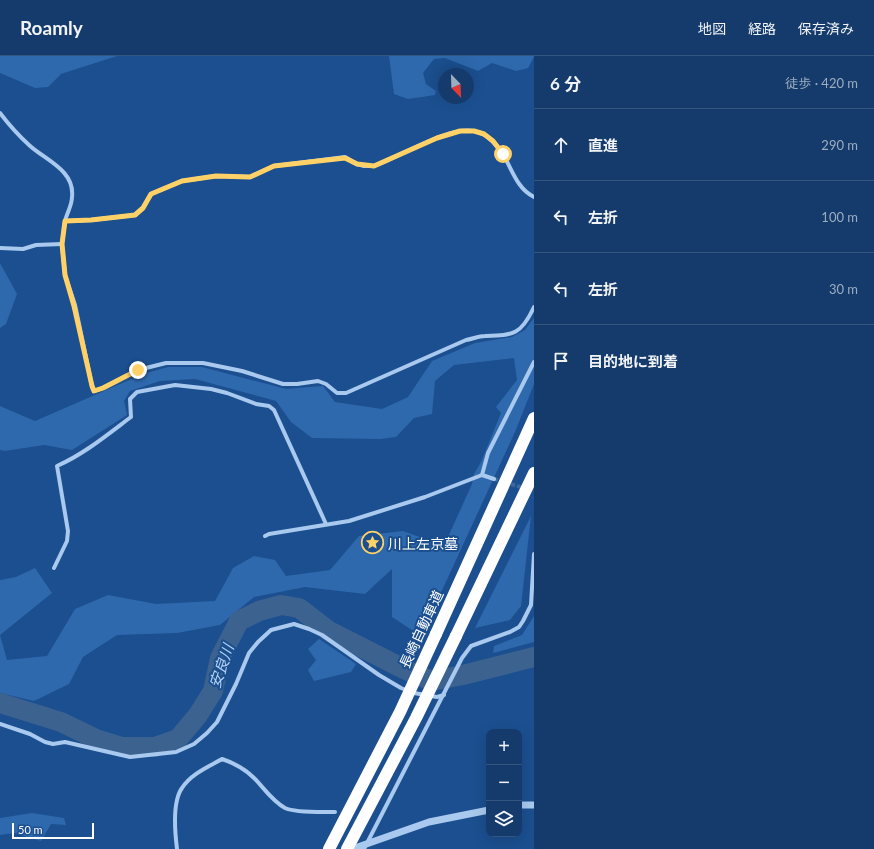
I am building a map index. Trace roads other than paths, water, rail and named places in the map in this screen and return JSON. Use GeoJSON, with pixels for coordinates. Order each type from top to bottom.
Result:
{"type":"FeatureCollection","features":[{"type":"Feature","properties":{"kind":"highway","name":"長崎自動車道"},"geometry":{"type":"LineString","coordinates":[[329,849],[400,712],[534,418]]}},
{"type":"Feature","properties":{"kind":"highway"},"geometry":{"type":"LineString","coordinates":[[347,849],[416,718],[534,473]]}},
{"type":"Feature","properties":{"kind":"street"},"geometry":{"type":"LineString","coordinates":[[0,113],[12,129],[30,146],[52,161],[66,174],[71,185],[72,198],[65,221],[62,244],[65,275],[74,306],[94,391],[138,370],[166,363],[203,363],[242,371],[283,384],[318,381],[326,384],[337,393],[346,393],[466,340],[484,336],[512,334],[519,330],[525,323],[534,307]]}},
{"type":"Feature","properties":{"kind":"street"},"geometry":{"type":"LineString","coordinates":[[65,221],[91,220],[135,215],[143,208],[151,194],[182,181],[216,176],[250,177],[274,166],[345,158],[357,164],[374,166],[437,138],[460,131],[479,132],[493,141],[503,154],[511,171],[522,188],[534,197]]}},
{"type":"Feature","properties":{"kind":"street"},"geometry":{"type":"LineString","coordinates":[[0,248],[23,249],[36,245],[62,244]]}},
{"type":"Feature","properties":{"kind":"street"},"geometry":{"type":"LineString","coordinates":[[482,475],[488,454],[534,362]]}},
{"type":"Feature","properties":{"kind":"street"},"geometry":{"type":"LineString","coordinates":[[54,568],[67,541],[68,531],[56,466],[67,462],[131,417],[130,399],[137,392],[175,386],[211,389],[227,393],[256,404],[269,406],[274,410],[326,524]]}},
{"type":"Feature","properties":{"kind":"street"},"geometry":{"type":"LineString","coordinates":[[265,536],[349,521],[378,513],[482,475],[494,479]]}},
{"type":"Feature","properties":{"kind":"street"},"geometry":{"type":"LineString","coordinates":[[365,846],[462,658],[471,646],[510,632],[519,627],[523,621],[531,605],[534,554]]}},
{"type":"Feature","properties":{"kind":"street"},"geometry":{"type":"LineString","coordinates":[[0,724],[30,734],[52,744],[65,742],[130,757],[176,752],[194,744],[217,722],[234,690],[250,653],[258,642],[271,630],[294,624],[322,635],[401,688],[414,693],[436,697],[444,695]]}},
{"type":"Feature","properties":{"kind":"street"},"geometry":{"type":"LineString","coordinates":[[177,849],[174,824],[176,806],[181,789],[191,778],[205,768],[222,760],[233,762],[254,777],[275,801],[286,809],[311,812],[335,812]]}},
{"type":"Feature","properties":{"kind":"street"},"geometry":{"type":"LineString","coordinates":[[522,805],[534,804]]}},
{"type":"Feature","properties":{"kind":"street"},"geometry":{"type":"LineString","coordinates":[[352,849],[365,846],[429,822],[486,811]]}},
{"type":"Feature","properties":{"kind":"waterway","name":"安良川"},"geometry":{"type":"LineString","coordinates":[[0,703],[61,722],[96,739],[122,747],[155,747],[178,739],[198,715],[213,691],[220,658],[239,621],[259,611],[281,605],[299,608],[329,631],[404,669],[432,681],[463,675],[534,657]]}},
{"type":"Feature","properties":{"kind":"tunnel"},"geometry":{"type":"LineString","coordinates":[[494,479],[534,491]]}},
{"type":"Feature","properties":{"kind":"place","name":"川上左京墓"},"geometry":{"type":"Point","coordinates":[372,543]}}]}
